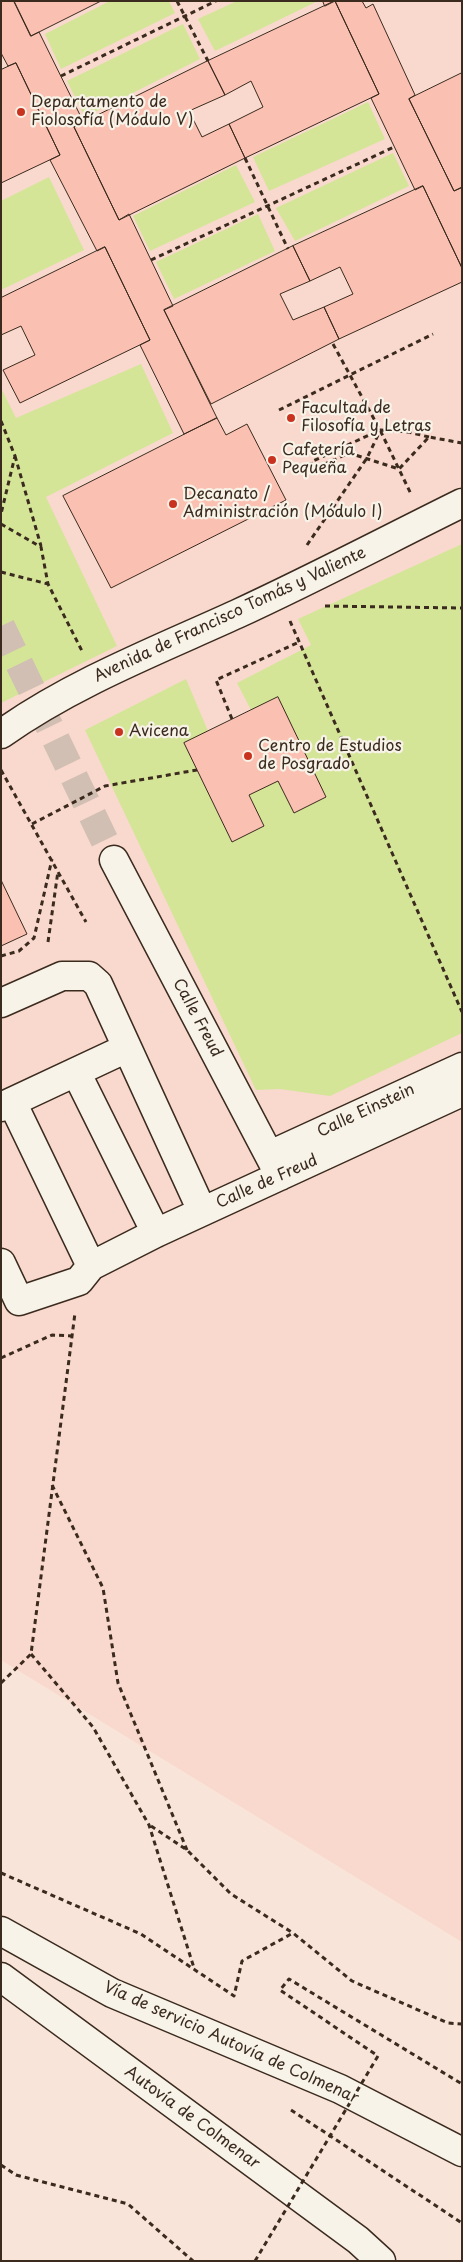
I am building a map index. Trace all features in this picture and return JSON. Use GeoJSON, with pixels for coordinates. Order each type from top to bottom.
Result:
{"type":"FeatureCollection","features":[{"type":"Feature","properties":{"kind":"main road","name":"Avenida de Francisco Tomás y Valiente"},"geometry":{"type":"LineString","coordinates":[[1,734],[22,719],[96,679],[258,605],[462,503]]}},
{"type":"Feature","properties":{"kind":"main road","name":"Calle Freud"},"geometry":{"type":"LineString","coordinates":[[114,860],[275,1166]]}},
{"type":"Feature","properties":{"kind":"main road"},"geometry":{"type":"LineString","coordinates":[[1,1003],[62,976],[89,976],[98,984],[202,1211]]}},
{"type":"Feature","properties":{"kind":"main road"},"geometry":{"type":"LineString","coordinates":[[85,1274],[7,1104],[127,1048]]}},
{"type":"Feature","properties":{"kind":"main road","name":"Calle Einstein"},"geometry":{"type":"LineString","coordinates":[[275,1166],[462,1067]]}},
{"type":"Feature","properties":{"kind":"main road"},"geometry":{"type":"LineString","coordinates":[[76,1072],[156,1233]]}},
{"type":"Feature","properties":{"kind":"main road","name":"Calle de Freud"},"geometry":{"type":"LineString","coordinates":[[10,1306],[85,1274],[156,1233],[202,1211],[275,1166],[462,1092]]}},
{"type":"Feature","properties":{"kind":"main road"},"geometry":{"type":"LineString","coordinates":[[1,1263],[10,1306]]}},
{"type":"Feature","properties":{"kind":"main road","name":"Vía de servicio Autovía de Colmenar"},"geometry":{"type":"LineString","coordinates":[[1,1931],[112,1993],[340,2089],[462,2152]]}},
{"type":"Feature","properties":{"kind":"main road","name":"Autovía de Colmenar"},"geometry":{"type":"LineString","coordinates":[[1,1977],[358,2240],[381,2261]]}},
{"type":"Feature","properties":{"kind":"path"},"geometry":{"type":"LineString","coordinates":[[177,1],[208,61]]}},
{"type":"Feature","properties":{"kind":"path"},"geometry":{"type":"LineString","coordinates":[[60,76],[216,1]]}},
{"type":"Feature","properties":{"kind":"path"},"geometry":{"type":"LineString","coordinates":[[151,260],[394,147]]}},
{"type":"Feature","properties":{"kind":"path"},"geometry":{"type":"LineString","coordinates":[[245,158],[288,249]]}},
{"type":"Feature","properties":{"kind":"path"},"geometry":{"type":"LineString","coordinates":[[279,410],[433,334]]}},
{"type":"Feature","properties":{"kind":"path"},"geometry":{"type":"LineString","coordinates":[[334,344],[380,430],[424,522]]}},
{"type":"Feature","properties":{"kind":"path"},"geometry":{"type":"LineString","coordinates":[[1,422],[15,456],[41,547],[48,584],[96,679]]}},
{"type":"Feature","properties":{"kind":"path"},"geometry":{"type":"LineString","coordinates":[[303,551],[367,458],[380,430]]}},
{"type":"Feature","properties":{"kind":"path"},"geometry":{"type":"LineString","coordinates":[[399,469],[349,453],[314,469],[311,462],[380,430],[408,432],[462,443]]}},
{"type":"Feature","properties":{"kind":"path"},"geometry":{"type":"LineString","coordinates":[[399,469],[429,437]]}},
{"type":"Feature","properties":{"kind":"path"},"geometry":{"type":"LineString","coordinates":[[1,514],[15,456]]}},
{"type":"Feature","properties":{"kind":"path"},"geometry":{"type":"LineString","coordinates":[[1,524],[41,547]]}},
{"type":"Feature","properties":{"kind":"path"},"geometry":{"type":"LineString","coordinates":[[1,572],[48,584]]}},
{"type":"Feature","properties":{"kind":"path"},"geometry":{"type":"LineString","coordinates":[[258,605],[283,605],[462,1012]]}},
{"type":"Feature","properties":{"kind":"path"},"geometry":{"type":"LineString","coordinates":[[323,606],[462,608]]}},
{"type":"Feature","properties":{"kind":"path"},"geometry":{"type":"LineString","coordinates":[[232,719],[216,680],[299,642]]}},
{"type":"Feature","properties":{"kind":"path"},"geometry":{"type":"LineString","coordinates":[[1,770],[86,922]]}},
{"type":"Feature","properties":{"kind":"path"},"geometry":{"type":"LineString","coordinates":[[32,824],[105,786],[197,770]]}},
{"type":"Feature","properties":{"kind":"path"},"geometry":{"type":"LineString","coordinates":[[1,956],[20,950],[34,938],[52,859]]}},
{"type":"Feature","properties":{"kind":"path"},"geometry":{"type":"LineString","coordinates":[[48,942],[58,871]]}},
{"type":"Feature","properties":{"kind":"path"},"geometry":{"type":"LineString","coordinates":[[1,1683],[31,1654],[72,1336],[85,1274]]}},
{"type":"Feature","properties":{"kind":"path"},"geometry":{"type":"LineString","coordinates":[[1,1358],[52,1335],[72,1336]]}},
{"type":"Feature","properties":{"kind":"path"},"geometry":{"type":"LineString","coordinates":[[52,1485],[103,1588],[118,1682],[186,1850]]}},
{"type":"Feature","properties":{"kind":"path"},"geometry":{"type":"LineString","coordinates":[[31,1654],[93,1727],[149,1825],[194,1970]]}},
{"type":"Feature","properties":{"kind":"path"},"geometry":{"type":"LineString","coordinates":[[149,1825],[186,1850],[231,1894],[293,1933],[352,1981],[448,2023],[462,2024]]}},
{"type":"Feature","properties":{"kind":"path"},"geometry":{"type":"LineString","coordinates":[[1,1873],[141,1934],[234,1996],[242,1961],[293,1933]]}},
{"type":"Feature","properties":{"kind":"path"},"geometry":{"type":"LineString","coordinates":[[255,2261],[378,2056],[280,1990],[289,1979],[462,2084]]}},
{"type":"Feature","properties":{"kind":"path"},"geometry":{"type":"LineString","coordinates":[[291,2110],[462,2223]]}},
{"type":"Feature","properties":{"kind":"path"},"geometry":{"type":"LineString","coordinates":[[1,2165],[16,2175],[128,2204],[193,2261]]}},
{"type":"Feature","properties":{"kind":"shaded area"},"geometry":{"type":"Polygon","coordinates":[[[1,1],[462,1],[462,1942],[1,1660],[1,1]]]}},
{"type":"Feature","properties":{"kind":"green space"},"geometry":{"type":"Polygon","coordinates":[[[110,1],[169,1],[175,13],[61,69],[45,34],[110,1]]]}},
{"type":"Feature","properties":{"kind":"green space"},"geometry":{"type":"Polygon","coordinates":[[[237,1],[318,1],[215,51],[198,19],[237,1]]]}},
{"type":"Feature","properties":{"kind":"green space"},"geometry":{"type":"Polygon","coordinates":[[[183,24],[200,59],[85,117],[67,81],[183,24]]]}},
{"type":"Feature","properties":{"kind":"green space"},"geometry":{"type":"Polygon","coordinates":[[[368,102],[385,139],[269,191],[253,157],[368,102]]]}},
{"type":"Feature","properties":{"kind":"green space"},"geometry":{"type":"Polygon","coordinates":[[[393,153],[409,186],[295,241],[276,208],[393,153]]]}},
{"type":"Feature","properties":{"kind":"green space"},"geometry":{"type":"Polygon","coordinates":[[[236,165],[255,202],[150,251],[133,216],[236,165]]]}},
{"type":"Feature","properties":{"kind":"green space"},"geometry":{"type":"Polygon","coordinates":[[[49,177],[84,250],[1,290],[1,201],[49,177]]]}},
{"type":"Feature","properties":{"kind":"green space"},"geometry":{"type":"Polygon","coordinates":[[[258,214],[275,251],[174,299],[156,262],[258,214]]]}},
{"type":"Feature","properties":{"kind":"green space"},"geometry":{"type":"Polygon","coordinates":[[[141,364],[173,433],[46,497],[117,646],[1,703],[1,388],[16,418],[141,364]]]}},
{"type":"Feature","properties":{"kind":"green space"},"geometry":{"type":"Polygon","coordinates":[[[462,544],[462,1033],[330,1096],[280,1089],[256,1090],[85,730],[186,679],[208,731],[184,743],[232,842],[264,826],[249,795],[278,781],[294,813],[326,797],[278,698],[251,710],[237,683],[311,645],[298,619],[462,544]]]}},
{"type":"Feature","properties":{"kind":"building"},"geometry":{"type":"Polygon","coordinates":[[[1,1],[14,1],[31,36],[39,32],[84,123],[74,127],[119,220],[129,214],[173,306],[164,310],[217,418],[184,434],[140,345],[150,340],[105,247],[97,251],[50,160],[60,155],[16,63],[8,66],[1,53],[1,1]]]}},
{"type":"Feature","properties":{"kind":"building"},"geometry":{"type":"Polygon","coordinates":[[[14,1],[101,1],[31,36],[14,1]]]}},
{"type":"Feature","properties":{"kind":"building"},"geometry":{"type":"Polygon","coordinates":[[[323,1],[335,1],[325,6],[323,1]]]}},
{"type":"Feature","properties":{"kind":"building"},"geometry":{"type":"Polygon","coordinates":[[[335,1],[362,1],[366,8],[373,4],[415,95],[409,99],[454,191],[462,189],[462,268],[423,186],[415,190],[371,98],[379,94],[335,1]]]}},
{"type":"Feature","properties":{"kind":"building"},"geometry":{"type":"Polygon","coordinates":[[[335,1],[379,94],[245,158],[229,124],[263,107],[251,81],[225,95],[208,61],[335,1]]]}},
{"type":"Feature","properties":{"kind":"building"},"geometry":{"type":"Polygon","coordinates":[[[208,61],[225,95],[189,111],[202,137],[229,124],[245,158],[119,220],[74,127],[208,61]]]}},
{"type":"Feature","properties":{"kind":"building","name":"Departamento de Fiolosofía (Módulo V)"},"geometry":{"type":"Polygon","coordinates":[[[16,63],[60,155],[1,183],[1,70],[16,63]]]}},
{"type":"Feature","properties":{"kind":"building"},"geometry":{"type":"Polygon","coordinates":[[[462,73],[462,187],[454,191],[409,99],[462,73]]]}},
{"type":"Feature","properties":{"kind":"building"},"geometry":{"type":"Polygon","coordinates":[[[423,186],[462,268],[462,282],[339,339],[324,307],[353,294],[340,267],[310,281],[293,246],[423,186]]]}},
{"type":"Feature","properties":{"kind":"building"},"geometry":{"type":"Polygon","coordinates":[[[293,246],[310,281],[280,294],[293,320],[324,307],[339,339],[211,404],[164,310],[293,246]]]}},
{"type":"Feature","properties":{"kind":"building"},"geometry":{"type":"Polygon","coordinates":[[[105,247],[150,340],[20,403],[3,370],[35,355],[21,326],[1,335],[1,298],[105,247]]]}},
{"type":"Feature","properties":{"kind":"building","name":"Decanato / Administración (Módulo I)"},"geometry":{"type":"Polygon","coordinates":[[[217,418],[226,435],[247,424],[286,500],[111,588],[63,496],[217,418]]]}},
{"type":"Feature","properties":{"kind":"building","name":"Centro de Estudios de Posgrado"},"geometry":{"type":"Polygon","coordinates":[[[278,697],[326,797],[294,813],[278,781],[249,795],[264,826],[232,842],[184,743],[278,697]]]}},
{"type":"Feature","properties":{"kind":"building"},"geometry":{"type":"Polygon","coordinates":[[[1,880],[27,934],[1,946],[1,880]]]}},
{"type":"Feature","properties":{"kind":"tunnel"},"geometry":{"type":"LineString","coordinates":[[1,626],[114,860]]}},
{"type":"Feature","properties":{"kind":"place","name":"Departamento de Fiolosofía (Módulo V)"},"geometry":{"type":"Point","coordinates":[21,112]}},
{"type":"Feature","properties":{"kind":"place","name":"Facultad de Filosofía y Letras"},"geometry":{"type":"Point","coordinates":[291,418]}},
{"type":"Feature","properties":{"kind":"place","name":"Cafetería Pequeña"},"geometry":{"type":"Point","coordinates":[272,460]}},
{"type":"Feature","properties":{"kind":"place","name":"Decanato / Administración (Módulo I)"},"geometry":{"type":"Point","coordinates":[173,504]}},
{"type":"Feature","properties":{"kind":"place","name":"Avicena"},"geometry":{"type":"Point","coordinates":[119,732]}},
{"type":"Feature","properties":{"kind":"place","name":"Centro de Estudios de Posgrado"},"geometry":{"type":"Point","coordinates":[248,756]}}]}
